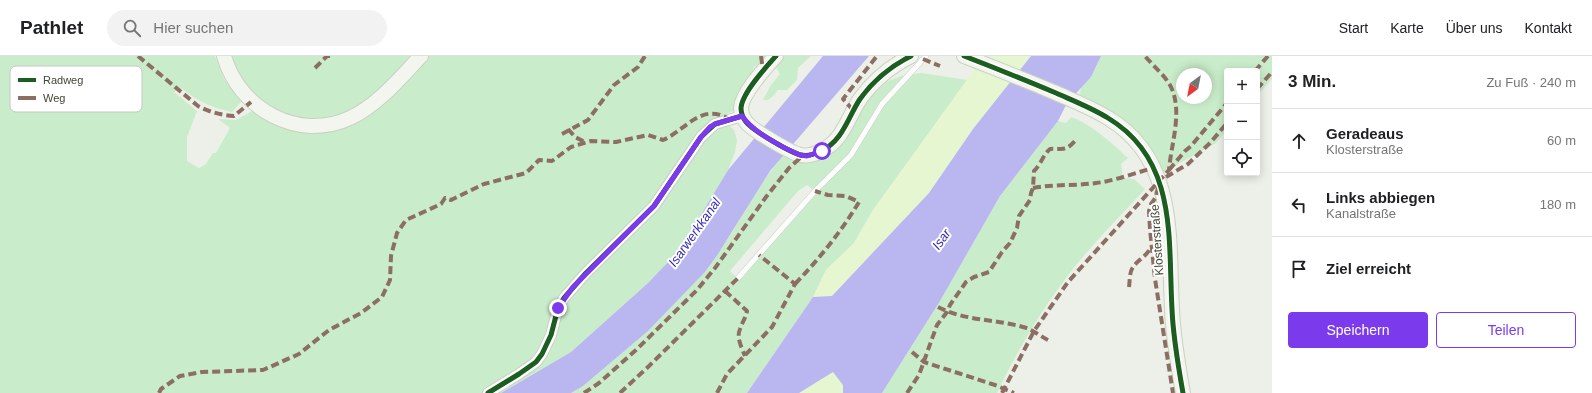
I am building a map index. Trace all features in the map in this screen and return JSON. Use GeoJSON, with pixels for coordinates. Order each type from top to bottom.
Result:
{"type":"FeatureCollection","features":[{"type":"Feature","properties":{"kind":"main road"},"geometry":{"type":"LineString","coordinates":[[224,56],[227,68],[234,81],[251,102],[272,115],[289,122],[302,126],[317,126],[333,124],[350,118],[369,106],[385,93],[421,56]]}},
{"type":"Feature","properties":{"kind":"main road"},"geometry":{"type":"LineString","coordinates":[[776,56],[763,70],[744,99],[741,108],[742,116],[754,129],[792,152],[807,156],[822,151],[838,139],[853,110],[869,88],[890,69],[911,56]]}},
{"type":"Feature","properties":{"kind":"main road","name":"Klosterstraße"},"geometry":{"type":"LineString","coordinates":[[964,56],[1094,110],[1119,126],[1138,144],[1147,156],[1164,194],[1169,234],[1175,345],[1183,393]]}},
{"type":"Feature","properties":{"kind":"street"},"geometry":{"type":"LineString","coordinates":[[488,393],[536,362],[542,354],[551,335],[558,308],[564,298],[586,273],[654,206],[701,137],[715,124],[742,116]]}},
{"type":"Feature","properties":{"kind":"lane"},"geometry":{"type":"LineString","coordinates":[[738,278],[815,191],[851,155],[882,104],[926,56]]}},
{"type":"Feature","properties":{"kind":"shaded area"},"geometry":{"type":"Polygon","coordinates":[[[0,56],[215,56],[224,79],[242,101],[232,112],[205,103],[193,97],[181,88],[174,92],[197,111],[187,137],[187,161],[199,168],[206,164],[213,153],[216,153],[230,128],[218,119],[236,120],[254,110],[304,119],[272,109],[256,100],[237,77],[229,56],[811,56],[798,68],[797,80],[787,90],[778,90],[772,98],[768,100],[763,100],[771,85],[780,74],[775,66],[764,58],[754,67],[733,111],[720,117],[734,130],[737,140],[735,152],[728,170],[696,223],[670,260],[648,283],[571,352],[501,393],[0,393],[0,56]]]}},
{"type":"Feature","properties":{"kind":"shaded area"},"geometry":{"type":"Polygon","coordinates":[[[1101,56],[1272,56],[1272,79],[1260,93],[1260,68],[1224,68],[1224,134],[1216,143],[1162,173],[1118,118],[1099,104],[1080,95],[1081,86],[1091,77],[1101,56]]]}},
{"type":"Feature","properties":{"kind":"shaded area"},"geometry":{"type":"Polygon","coordinates":[[[921,73],[968,80],[873,210],[854,243],[826,270],[813,297],[747,393],[571,393],[583,386],[648,331],[705,272],[733,231],[759,187],[785,152],[804,161],[860,110],[886,82],[901,76],[921,73]],[[807,185],[798,191],[730,271],[737,278],[815,191],[807,185]]]}},
{"type":"Feature","properties":{"kind":"shaded area"},"geometry":{"type":"Polygon","coordinates":[[[1071,117],[1093,129],[1128,158],[1121,164],[1123,178],[1134,179],[1145,189],[1105,232],[1066,278],[1028,334],[997,393],[882,393],[940,301],[1000,196],[1058,121],[1066,123],[1071,117]]]}},
{"type":"Feature","properties":{"kind":"sand"},"geometry":{"type":"Polygon","coordinates":[[[984,56],[1031,56],[973,129],[929,193],[832,296],[813,297],[826,270],[854,243],[873,210],[984,56]]]}},
{"type":"Feature","properties":{"kind":"sand"},"geometry":{"type":"Polygon","coordinates":[[[833,372],[843,385],[843,393],[799,393],[833,372]]]}},
{"type":"Feature","properties":{"kind":"water","name":"Isarwerkkanal"},"geometry":{"type":"Polygon","coordinates":[[[823,56],[869,56],[770,171],[705,272],[648,331],[583,386],[571,393],[501,393],[571,352],[648,283],[670,260],[696,223],[728,170],[823,56]]]}},
{"type":"Feature","properties":{"kind":"water","name":"Isar"},"geometry":{"type":"Polygon","coordinates":[[[1031,56],[1101,56],[1091,77],[1067,103],[1058,121],[1000,196],[940,301],[882,393],[843,393],[843,385],[833,372],[799,393],[747,393],[813,297],[832,296],[929,193],[973,129],[1031,56]]]}},
{"type":"Feature","properties":{"kind":"marked path"},"geometry":{"type":"LineString","coordinates":[[138,56],[198,106],[206,110],[234,116],[251,102]]}},
{"type":"Feature","properties":{"kind":"marked path"},"geometry":{"type":"LineString","coordinates":[[315,68],[327,56],[331,56]]}},
{"type":"Feature","properties":{"kind":"marked path"},"geometry":{"type":"LineString","coordinates":[[562,134],[588,120],[614,85],[638,67],[645,56]]}},
{"type":"Feature","properties":{"kind":"marked path"},"geometry":{"type":"LineString","coordinates":[[761,56],[763,70]]}},
{"type":"Feature","properties":{"kind":"marked path"},"geometry":{"type":"LineString","coordinates":[[853,110],[843,99],[877,56]]}},
{"type":"Feature","properties":{"kind":"marked path"},"geometry":{"type":"LineString","coordinates":[[1002,393],[1034,331],[1068,282],[1169,170],[1176,117],[1174,97],[1166,78],[1145,56]]}},
{"type":"Feature","properties":{"kind":"marked path"},"geometry":{"type":"LineString","coordinates":[[1258,68],[1268,56]]}},
{"type":"Feature","properties":{"kind":"marked path"},"geometry":{"type":"LineString","coordinates":[[923,59],[940,66]]}},
{"type":"Feature","properties":{"kind":"marked path"},"geometry":{"type":"LineString","coordinates":[[1260,86],[1272,72]]}},
{"type":"Feature","properties":{"kind":"marked path"},"geometry":{"type":"LineString","coordinates":[[1169,170],[1226,104]]}},
{"type":"Feature","properties":{"kind":"marked path"},"geometry":{"type":"LineString","coordinates":[[159,393],[161,389],[180,376],[202,372],[263,370],[299,354],[329,330],[361,313],[382,297],[390,280],[391,256],[397,233],[406,220],[441,204],[445,198],[451,200],[484,184],[526,173],[539,160],[552,161],[571,147],[591,141],[616,142],[648,135],[663,140],[694,119],[702,116],[710,114],[719,115],[729,119]]}},
{"type":"Feature","properties":{"kind":"marked path"},"geometry":{"type":"LineString","coordinates":[[1166,177],[1188,164],[1210,143],[1224,127]]}},
{"type":"Feature","properties":{"kind":"marked path"},"geometry":{"type":"LineString","coordinates":[[568,129],[575,137],[585,142]]}},
{"type":"Feature","properties":{"kind":"marked path"},"geometry":{"type":"LineString","coordinates":[[907,393],[919,375],[937,325],[947,312],[950,305],[966,282],[974,277],[989,272],[1002,252],[1010,243],[1017,228],[1019,216],[1030,200],[1033,188],[1034,171],[1050,149],[1066,148],[1075,141]]}},
{"type":"Feature","properties":{"kind":"marked path"},"geometry":{"type":"LineString","coordinates":[[584,393],[599,383],[636,350],[697,290],[715,268],[766,197],[789,168],[799,159],[800,155]]}},
{"type":"Feature","properties":{"kind":"marked path"},"geometry":{"type":"LineString","coordinates":[[1033,188],[1103,182],[1153,168]]}},
{"type":"Feature","properties":{"kind":"marked path"},"geometry":{"type":"LineString","coordinates":[[1158,187],[1156,197],[1151,204],[1149,211],[1150,229],[1155,279],[1173,393]]}},
{"type":"Feature","properties":{"kind":"marked path"},"geometry":{"type":"LineString","coordinates":[[795,284],[829,245],[859,202],[846,196],[828,195],[815,191]]}},
{"type":"Feature","properties":{"kind":"marked path"},"geometry":{"type":"LineString","coordinates":[[1129,287],[1130,274],[1133,267],[1151,247]]}},
{"type":"Feature","properties":{"kind":"marked path"},"geometry":{"type":"LineString","coordinates":[[717,393],[727,374],[772,327],[795,284],[759,255]]}},
{"type":"Feature","properties":{"kind":"marked path"},"geometry":{"type":"LineString","coordinates":[[620,393],[738,278]]}},
{"type":"Feature","properties":{"kind":"marked path"},"geometry":{"type":"LineString","coordinates":[[725,291],[747,311],[739,332],[740,343],[745,356]]}},
{"type":"Feature","properties":{"kind":"marked path"},"geometry":{"type":"LineString","coordinates":[[938,307],[959,315],[1012,324],[1026,328],[1048,340]]}},
{"type":"Feature","properties":{"kind":"marked path"},"geometry":{"type":"LineString","coordinates":[[912,352],[924,362],[995,385],[1014,393]]}},
{"type":"Feature","properties":{"kind":"cycle path"},"geometry":{"type":"LineString","coordinates":[[776,56],[755,80],[745,95],[741,108],[742,114],[746,122],[763,135],[789,150],[806,156],[821,151],[835,141],[840,135],[860,99],[871,86],[890,69],[911,56]]}},
{"type":"Feature","properties":{"kind":"cycle path"},"geometry":{"type":"LineString","coordinates":[[964,56],[1056,93],[1102,114],[1131,135],[1147,156],[1158,178],[1165,203],[1170,256],[1173,330],[1183,393]]}},
{"type":"Feature","properties":{"kind":"cycle path"},"geometry":{"type":"LineString","coordinates":[[488,393],[536,362],[542,354],[551,335],[558,308],[564,298],[586,273],[654,206],[701,137],[715,124],[742,116]]}},
{"type":"Feature","properties":{"kind":"route"},"geometry":{"type":"LineString","coordinates":[[558,308],[564,298],[586,273],[654,206],[701,137],[710,127],[715,124],[742,116],[754,129],[792,152],[807,156],[822,151]]}}]}
